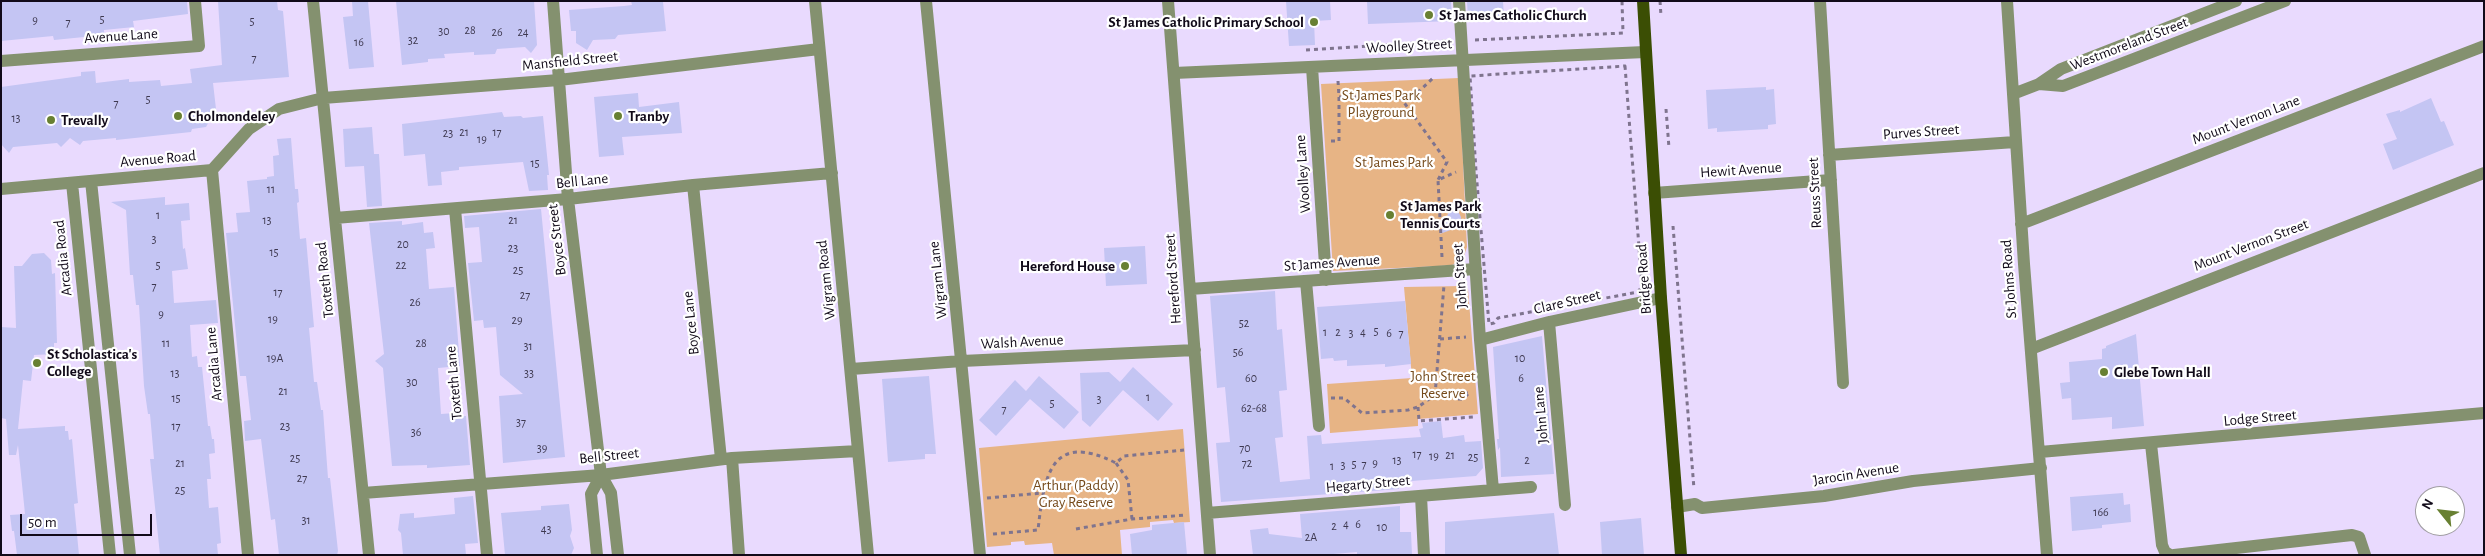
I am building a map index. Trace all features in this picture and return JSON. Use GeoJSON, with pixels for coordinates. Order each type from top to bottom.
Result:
{"type":"FeatureCollection","features":[{"type":"Feature","properties":{"kind":"main road","name":"Bridge Road"},"geometry":{"type":"LineString","coordinates":[[1643,1],[1661,298],[1682,555]]}},
{"type":"Feature","properties":{"kind":"street","name":"Avenue Lane"},"geometry":{"type":"LineString","coordinates":[[1,61],[199,46],[195,1]]}},
{"type":"Feature","properties":{"kind":"street","name":"Toxteth Road"},"geometry":{"type":"LineString","coordinates":[[313,1],[369,555]]}},
{"type":"Feature","properties":{"kind":"street","name":"Boyce Street"},"geometry":{"type":"LineString","coordinates":[[553,1],[568,200],[601,474],[611,493],[618,555]]}},
{"type":"Feature","properties":{"kind":"street","name":"Wigram Road"},"geometry":{"type":"LineString","coordinates":[[815,1],[868,555]]}},
{"type":"Feature","properties":{"kind":"street","name":"Wigram Lane"},"geometry":{"type":"LineString","coordinates":[[926,1],[980,555]]}},
{"type":"Feature","properties":{"kind":"street","name":"Hereford Street"},"geometry":{"type":"LineString","coordinates":[[1168,1],[1210,555]]}},
{"type":"Feature","properties":{"kind":"street","name":"John Street"},"geometry":{"type":"LineString","coordinates":[[1460,1],[1462,60],[1476,269],[1477,338],[1492,490]]}},
{"type":"Feature","properties":{"kind":"street","name":"Reuss Street"},"geometry":{"type":"LineString","coordinates":[[1820,1],[1843,382]]}},
{"type":"Feature","properties":{"kind":"street","name":"St Johns Road"},"geometry":{"type":"LineString","coordinates":[[2007,1],[2015,142],[2047,555]]}},
{"type":"Feature","properties":{"kind":"street","name":"Westmoreland Street"},"geometry":{"type":"LineString","coordinates":[[2013,94],[2039,84],[2061,69],[2236,1]]}},
{"type":"Feature","properties":{"kind":"street","name":"Westmoreland Street"},"geometry":{"type":"LineString","coordinates":[[2039,84],[2063,86],[2285,1]]}},
{"type":"Feature","properties":{"kind":"street","name":"Mount Vernon Lane"},"geometry":{"type":"LineString","coordinates":[[2021,224],[2484,46]]}},
{"type":"Feature","properties":{"kind":"street","name":"Mansfield Street"},"geometry":{"type":"LineString","coordinates":[[323,98],[559,80],[819,49]]}},
{"type":"Feature","properties":{"kind":"street","name":"Woolley Street"},"geometry":{"type":"LineString","coordinates":[[1174,73],[1645,52]]}},
{"type":"Feature","properties":{"kind":"street","name":"Woolley Lane"},"geometry":{"type":"LineString","coordinates":[[1312,67],[1326,280]]}},
{"type":"Feature","properties":{"kind":"street","name":"Avenue Road"},"geometry":{"type":"LineString","coordinates":[[1,189],[212,170],[249,129],[279,108],[323,98]]}},
{"type":"Feature","properties":{"kind":"street","name":"Purves Street"},"geometry":{"type":"LineString","coordinates":[[1830,155],[2015,142]]}},
{"type":"Feature","properties":{"kind":"street","name":"Arcadia Lane"},"geometry":{"type":"LineString","coordinates":[[212,170],[248,555]]}},
{"type":"Feature","properties":{"kind":"street","name":"Bell Lane"},"geometry":{"type":"LineString","coordinates":[[335,218],[568,200],[693,185],[832,173]]}},
{"type":"Feature","properties":{"kind":"street","name":"Mount Vernon Street"},"geometry":{"type":"LineString","coordinates":[[2031,349],[2484,173]]}},
{"type":"Feature","properties":{"kind":"street","name":"Hewit Avenue"},"geometry":{"type":"LineString","coordinates":[[1654,193],[1830,180]]}},
{"type":"Feature","properties":{"kind":"street"},"geometry":{"type":"LineString","coordinates":[[91,181],[130,555]]}},
{"type":"Feature","properties":{"kind":"street","name":"Arcadia Road"},"geometry":{"type":"LineString","coordinates":[[72,183],[110,555]]}},
{"type":"Feature","properties":{"kind":"street","name":"Boyce Lane"},"geometry":{"type":"LineString","coordinates":[[693,185],[739,555]]}},
{"type":"Feature","properties":{"kind":"street","name":"Toxteth Lane"},"geometry":{"type":"LineString","coordinates":[[455,209],[487,555]]}},
{"type":"Feature","properties":{"kind":"street","name":"St James Avenue"},"geometry":{"type":"LineString","coordinates":[[1190,289],[1476,269]]}},
{"type":"Feature","properties":{"kind":"street"},"geometry":{"type":"LineString","coordinates":[[1306,281],[1319,426]]}},
{"type":"Feature","properties":{"kind":"street","name":"Clare Street"},"geometry":{"type":"LineString","coordinates":[[1477,338],[1661,298]]}},
{"type":"Feature","properties":{"kind":"street","name":"John Lane"},"geometry":{"type":"LineString","coordinates":[[1549,322],[1565,505]]}},
{"type":"Feature","properties":{"kind":"street"},"geometry":{"type":"LineString","coordinates":[[87,330],[107,328]]}},
{"type":"Feature","properties":{"kind":"street","name":"Walsh Avenue"},"geometry":{"type":"LineString","coordinates":[[851,369],[962,361],[1195,350]]}},
{"type":"Feature","properties":{"kind":"street","name":"Lodge Street"},"geometry":{"type":"LineString","coordinates":[[2040,452],[2151,444],[2484,413]]}},
{"type":"Feature","properties":{"kind":"street"},"geometry":{"type":"LineString","coordinates":[[2151,444],[2162,544],[2165,552],[2170,555]]}},
{"type":"Feature","properties":{"kind":"street"},"geometry":{"type":"LineString","coordinates":[[99,449],[119,447]]}},
{"type":"Feature","properties":{"kind":"street","name":"Bell Street"},"geometry":{"type":"LineString","coordinates":[[363,492],[601,474],[727,458],[858,451]]}},
{"type":"Feature","properties":{"kind":"street","name":"Jarocin Avenue"},"geometry":{"type":"LineString","coordinates":[[1677,506],[1695,504],[1702,508],[1815,497],[1913,481],[2041,468]]}},
{"type":"Feature","properties":{"kind":"street"},"geometry":{"type":"LineString","coordinates":[[597,555],[591,494],[601,474]]}},
{"type":"Feature","properties":{"kind":"street","name":"Hegarty Street"},"geometry":{"type":"LineString","coordinates":[[1207,513],[1531,487]]}},
{"type":"Feature","properties":{"kind":"street"},"geometry":{"type":"LineString","coordinates":[[1421,496],[1424,555]]}},
{"type":"Feature","properties":{"kind":"street"},"geometry":{"type":"LineString","coordinates":[[2174,555],[2352,535],[2359,537],[2365,555]]}},
{"type":"Feature","properties":{"kind":"path"},"geometry":{"type":"LineString","coordinates":[[1468,40],[1623,33],[1622,1]]}},
{"type":"Feature","properties":{"kind":"path"},"geometry":{"type":"LineString","coordinates":[[1660,1],[1661,20]]}},
{"type":"Feature","properties":{"kind":"path"},"geometry":{"type":"LineString","coordinates":[[1300,51],[1452,40]]}},
{"type":"Feature","properties":{"kind":"path"},"geometry":{"type":"LineString","coordinates":[[1625,66],[1642,286],[1638,292],[1498,318],[1494,323],[1489,324],[1470,76],[1625,66]]}},
{"type":"Feature","properties":{"kind":"path"},"geometry":{"type":"LineString","coordinates":[[1339,97],[1414,96],[1433,78]]}},
{"type":"Feature","properties":{"kind":"path"},"geometry":{"type":"LineString","coordinates":[[1317,142],[1340,141],[1338,81]]}},
{"type":"Feature","properties":{"kind":"path"},"geometry":{"type":"LineString","coordinates":[[1400,96],[1447,162],[1438,180],[1442,250]]}},
{"type":"Feature","properties":{"kind":"path"},"geometry":{"type":"LineString","coordinates":[[1666,102],[1669,155]]}},
{"type":"Feature","properties":{"kind":"path"},"geometry":{"type":"LineString","coordinates":[[1438,180],[1460,170]]}},
{"type":"Feature","properties":{"kind":"path"},"geometry":{"type":"LineString","coordinates":[[1673,221],[1694,496]]}},
{"type":"Feature","properties":{"kind":"path"},"geometry":{"type":"LineString","coordinates":[[1435,395],[1444,282]]}},
{"type":"Feature","properties":{"kind":"path"},"geometry":{"type":"LineString","coordinates":[[1434,283],[1453,282]]}},
{"type":"Feature","properties":{"kind":"path"},"geometry":{"type":"LineString","coordinates":[[1440,339],[1477,338]]}},
{"type":"Feature","properties":{"kind":"path"},"geometry":{"type":"LineString","coordinates":[[1458,399],[1463,399],[1468,393]]}},
{"type":"Feature","properties":{"kind":"path"},"geometry":{"type":"LineString","coordinates":[[1317,398],[1344,398],[1362,413],[1418,407],[1435,395],[1473,393]]}},
{"type":"Feature","properties":{"kind":"path"},"geometry":{"type":"LineString","coordinates":[[1418,407],[1419,421],[1479,416]]}},
{"type":"Feature","properties":{"kind":"path"},"geometry":{"type":"LineString","coordinates":[[978,536],[1038,530],[1042,493],[1048,472],[1064,456],[1080,450],[1100,455],[1116,463],[1128,480],[1132,519]]}},
{"type":"Feature","properties":{"kind":"path"},"geometry":{"type":"LineString","coordinates":[[1116,463],[1124,456],[1184,450]]}},
{"type":"Feature","properties":{"kind":"path"},"geometry":{"type":"LineString","coordinates":[[982,499],[1042,493]]}},
{"type":"Feature","properties":{"kind":"path"},"geometry":{"type":"LineString","coordinates":[[1076,529],[1132,519],[1187,515]]}},
{"type":"Feature","properties":{"kind":"green space","name":"St James Park"},"geometry":{"type":"Polygon","coordinates":[[[1459,78],[1467,247],[1463,259],[1452,265],[1333,271],[1321,84],[1459,78]]]}},
{"type":"Feature","properties":{"kind":"green space","name":"John Street Reserve"},"geometry":{"type":"Polygon","coordinates":[[[1464,286],[1468,289],[1478,414],[1418,419],[1418,426],[1330,433],[1327,384],[1412,378],[1404,287],[1464,286]]]}},
{"type":"Feature","properties":{"kind":"green space","name":"Arthur (Paddy) Gray Reserve"},"geometry":{"type":"Polygon","coordinates":[[[1183,429],[1190,522],[1174,523],[1173,520],[1150,522],[1150,527],[1120,530],[1122,555],[1054,555],[1052,543],[1025,545],[1024,541],[1011,542],[1011,545],[987,547],[979,448],[1183,429]]]}},
{"type":"Feature","properties":{"kind":"building"},"geometry":{"type":"Polygon","coordinates":[[[1,1],[187,1],[188,14],[133,21],[134,27],[104,30],[104,35],[54,40],[53,36],[1,41],[1,1]]]}},
{"type":"Feature","properties":{"kind":"building"},"geometry":{"type":"Polygon","coordinates":[[[218,1],[277,1],[278,10],[283,11],[289,77],[213,83],[216,109],[206,127],[192,129],[191,132],[116,140],[116,138],[83,141],[80,145],[70,138],[61,147],[57,143],[13,147],[9,153],[1,144],[1,87],[81,76],[81,72],[95,71],[96,83],[129,79],[129,82],[160,80],[161,86],[192,83],[190,69],[222,65],[218,1]]]}},
{"type":"Feature","properties":{"kind":"building"},"geometry":{"type":"Polygon","coordinates":[[[352,1],[368,1],[374,67],[349,69],[343,17],[353,16],[352,1]]]}},
{"type":"Feature","properties":{"kind":"building"},"geometry":{"type":"Polygon","coordinates":[[[396,1],[534,1],[537,45],[531,53],[525,47],[497,49],[495,54],[474,55],[474,52],[444,54],[445,58],[428,59],[428,62],[402,65],[396,1]]]}},
{"type":"Feature","properties":{"kind":"building"},"geometry":{"type":"Polygon","coordinates":[[[631,1],[663,2],[666,31],[618,35],[615,39],[593,40],[587,50],[576,43],[576,31],[571,31],[569,10],[632,5],[631,1]]]}},
{"type":"Feature","properties":{"kind":"building"},"geometry":{"type":"Polygon","coordinates":[[[1286,1],[1330,1],[1331,20],[1314,21],[1315,45],[1289,46],[1286,1]]]}},
{"type":"Feature","properties":{"kind":"building"},"geometry":{"type":"Polygon","coordinates":[[[1367,1],[1451,1],[1452,21],[1368,24],[1367,1]]]}},
{"type":"Feature","properties":{"kind":"building"},"geometry":{"type":"Polygon","coordinates":[[[1467,1],[1503,1],[1504,18],[1468,20],[1467,1]]]}},
{"type":"Feature","properties":{"kind":"building"},"geometry":{"type":"Polygon","coordinates":[[[1766,87],[1766,90],[1774,89],[1776,124],[1768,125],[1768,129],[1717,132],[1717,128],[1708,129],[1706,90],[1766,87]]]}},
{"type":"Feature","properties":{"kind":"building","name":"Tranby"},"geometry":{"type":"Polygon","coordinates":[[[638,93],[639,107],[679,102],[682,133],[622,137],[624,155],[599,157],[594,97],[638,93]]]}},
{"type":"Feature","properties":{"kind":"building"},"geometry":{"type":"Polygon","coordinates":[[[2431,98],[2441,122],[2444,121],[2454,145],[2393,170],[2383,144],[2397,139],[2386,114],[2400,110],[2400,112],[2431,98]]]}},
{"type":"Feature","properties":{"kind":"building"},"geometry":{"type":"Polygon","coordinates":[[[502,112],[504,117],[543,116],[549,175],[547,175],[548,190],[529,191],[523,162],[459,167],[459,170],[441,172],[442,185],[428,186],[425,154],[404,156],[402,124],[502,112]]]}},
{"type":"Feature","properties":{"kind":"building"},"geometry":{"type":"Polygon","coordinates":[[[372,127],[374,154],[379,154],[382,206],[367,207],[364,166],[345,167],[343,129],[372,127]]]}},
{"type":"Feature","properties":{"kind":"building"},"geometry":{"type":"Polygon","coordinates":[[[291,138],[295,189],[298,189],[299,202],[297,203],[300,239],[306,238],[314,327],[309,328],[314,382],[317,382],[321,410],[323,410],[328,478],[330,478],[337,555],[279,555],[275,519],[271,520],[261,439],[245,441],[244,421],[251,420],[246,376],[240,376],[226,233],[238,232],[236,213],[250,212],[247,181],[267,179],[267,177],[274,176],[273,156],[279,155],[277,139],[291,138]]]}},
{"type":"Feature","properties":{"kind":"building"},"geometry":{"type":"Polygon","coordinates":[[[165,197],[165,205],[189,203],[190,220],[181,221],[183,249],[185,248],[188,269],[172,271],[174,303],[216,300],[218,323],[190,325],[192,357],[197,356],[198,367],[202,367],[208,426],[210,426],[212,439],[214,439],[215,453],[209,454],[211,479],[207,479],[209,508],[218,507],[221,543],[217,544],[218,555],[160,555],[150,459],[154,459],[150,414],[148,414],[144,386],[139,305],[136,305],[133,275],[130,275],[126,210],[111,202],[165,197]]]}},
{"type":"Feature","properties":{"kind":"building"},"geometry":{"type":"Polygon","coordinates":[[[1453,201],[1461,217],[1461,223],[1456,228],[1440,234],[1453,201]]]}},
{"type":"Feature","properties":{"kind":"building"},"geometry":{"type":"Polygon","coordinates":[[[541,209],[565,457],[503,463],[499,396],[523,394],[500,375],[496,327],[484,328],[483,320],[474,321],[468,263],[482,262],[479,227],[465,228],[464,216],[541,209]]]}},
{"type":"Feature","properties":{"kind":"building"},"geometry":{"type":"Polygon","coordinates":[[[402,221],[402,225],[423,222],[424,233],[433,232],[435,248],[426,249],[429,289],[454,287],[460,366],[438,368],[441,414],[455,413],[456,417],[466,416],[470,465],[427,468],[427,465],[392,466],[383,368],[375,361],[384,354],[369,223],[402,221]]]}},
{"type":"Feature","properties":{"kind":"building","name":"Hereford House"},"geometry":{"type":"Polygon","coordinates":[[[1145,246],[1147,284],[1106,286],[1104,248],[1145,246]]]}},
{"type":"Feature","properties":{"kind":"building"},"geometry":{"type":"Polygon","coordinates":[[[44,253],[51,260],[52,274],[55,273],[57,343],[54,343],[54,354],[34,355],[31,381],[23,380],[18,429],[65,426],[65,431],[68,431],[69,440],[72,439],[78,503],[74,504],[79,555],[17,555],[10,515],[25,514],[18,445],[16,455],[9,455],[6,419],[1,418],[1,327],[16,328],[14,266],[22,266],[32,254],[44,253]]]}},
{"type":"Feature","properties":{"kind":"building"},"geometry":{"type":"Polygon","coordinates":[[[1275,291],[1277,330],[1282,329],[1287,390],[1279,391],[1283,437],[1275,438],[1280,482],[1310,479],[1307,436],[1321,435],[1322,444],[1421,437],[1419,429],[1423,428],[1422,423],[1441,421],[1443,438],[1464,435],[1465,442],[1481,441],[1483,468],[1476,476],[1399,482],[1399,489],[1221,502],[1216,443],[1230,442],[1225,387],[1217,388],[1210,296],[1275,291]]]}},
{"type":"Feature","properties":{"kind":"building"},"geometry":{"type":"Polygon","coordinates":[[[1405,301],[1411,364],[1385,367],[1385,364],[1347,366],[1347,360],[1321,359],[1317,307],[1405,301]]]}},
{"type":"Feature","properties":{"kind":"building","name":"Glebe Town Hall"},"geometry":{"type":"Polygon","coordinates":[[[2136,334],[2144,426],[2112,429],[2112,417],[2072,420],[2071,398],[2062,399],[2060,383],[2070,382],[2069,362],[2102,359],[2102,349],[2106,348],[2106,346],[2136,334]]]}},
{"type":"Feature","properties":{"kind":"building"},"geometry":{"type":"Polygon","coordinates":[[[1542,336],[1554,474],[1501,477],[1500,447],[1498,450],[1497,439],[1499,439],[1493,347],[1542,336]]]}},
{"type":"Feature","properties":{"kind":"building"},"geometry":{"type":"Polygon","coordinates":[[[1133,367],[1173,404],[1158,421],[1123,390],[1090,427],[1082,420],[1080,373],[1109,372],[1120,382],[1133,367]]]}},
{"type":"Feature","properties":{"kind":"building"},"geometry":{"type":"Polygon","coordinates":[[[929,376],[936,454],[925,454],[925,459],[888,462],[882,379],[929,376]]]}},
{"type":"Feature","properties":{"kind":"building"},"geometry":{"type":"Polygon","coordinates":[[[1039,376],[1079,412],[1064,429],[1030,399],[996,436],[979,420],[1015,380],[1026,391],[1039,376]]]}},
{"type":"Feature","properties":{"kind":"building"},"geometry":{"type":"Polygon","coordinates":[[[2123,493],[2124,505],[2130,504],[2131,522],[2102,525],[2102,528],[2072,531],[2070,497],[2123,493]]]}},
{"type":"Feature","properties":{"kind":"building"},"geometry":{"type":"Polygon","coordinates":[[[473,496],[478,543],[465,544],[466,555],[403,555],[401,533],[398,530],[400,514],[414,513],[414,518],[455,514],[454,498],[473,496]]]}},
{"type":"Feature","properties":{"kind":"building"},"geometry":{"type":"Polygon","coordinates":[[[569,504],[572,530],[570,536],[574,548],[571,555],[505,555],[501,513],[541,510],[541,506],[569,504]]]}},
{"type":"Feature","properties":{"kind":"building"},"geometry":{"type":"Polygon","coordinates":[[[1400,506],[1400,532],[1411,532],[1412,555],[1357,555],[1357,552],[1322,555],[1253,555],[1250,530],[1268,528],[1269,534],[1302,538],[1300,514],[1400,506]]]}},
{"type":"Feature","properties":{"kind":"building"},"geometry":{"type":"Polygon","coordinates":[[[1554,513],[1559,555],[1445,555],[1445,522],[1554,513]]]}},
{"type":"Feature","properties":{"kind":"building"},"geometry":{"type":"Polygon","coordinates":[[[1641,518],[1644,555],[1602,555],[1600,522],[1641,518]]]}},
{"type":"Feature","properties":{"kind":"building"},"geometry":{"type":"Polygon","coordinates":[[[1184,522],[1187,555],[1132,555],[1130,534],[1152,530],[1152,525],[1184,522]]]}},
{"type":"Feature","properties":{"kind":"place","name":"St James Catholic Church"},"geometry":{"type":"Point","coordinates":[1429,15]}},
{"type":"Feature","properties":{"kind":"place","name":"St James Catholic Primary School"},"geometry":{"type":"Point","coordinates":[1314,22]}},
{"type":"Feature","properties":{"kind":"place","name":"Cholmondeley"},"geometry":{"type":"Point","coordinates":[178,116]}},
{"type":"Feature","properties":{"kind":"place","name":"Tranby"},"geometry":{"type":"Point","coordinates":[618,116]}},
{"type":"Feature","properties":{"kind":"place","name":"Trevally"},"geometry":{"type":"Point","coordinates":[51,120]}},
{"type":"Feature","properties":{"kind":"place","name":"St James Park Tennis Courts"},"geometry":{"type":"Point","coordinates":[1390,215]}},
{"type":"Feature","properties":{"kind":"place","name":"Hereford House"},"geometry":{"type":"Point","coordinates":[1125,266]}},
{"type":"Feature","properties":{"kind":"place","name":"St Scholastica's College"},"geometry":{"type":"Point","coordinates":[37,363]}},
{"type":"Feature","properties":{"kind":"place","name":"Glebe Town Hall"},"geometry":{"type":"Point","coordinates":[2104,372]}},
{"type":"Feature","properties":{"kind":"park label","name":"St James Park Playground"},"geometry":{"type":"Point","coordinates":[1381,104]}}]}
